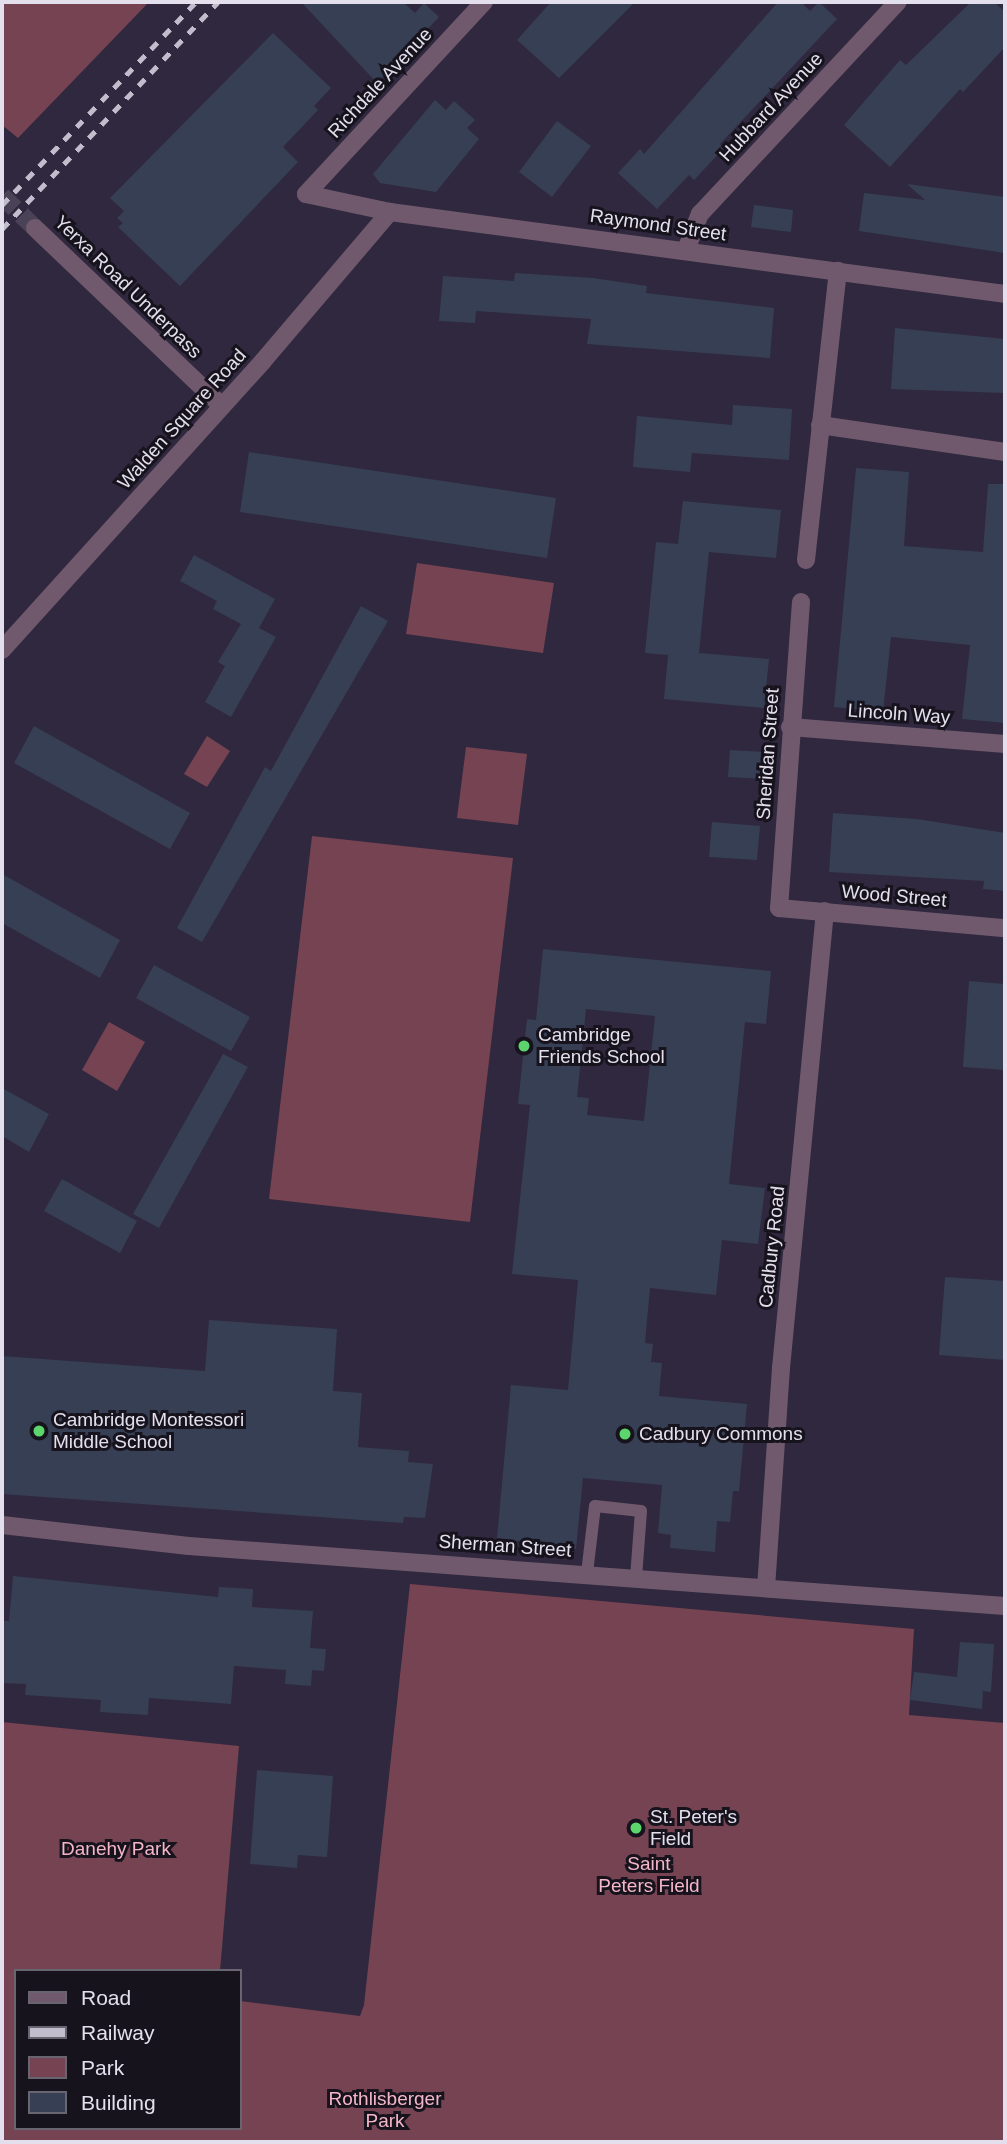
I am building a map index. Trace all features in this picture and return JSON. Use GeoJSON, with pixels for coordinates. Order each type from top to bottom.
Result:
{"type":"FeatureCollection","features":[{"type":"Feature","properties":{"kind":"street","name":"Richdale Avenue"},"geometry":{"type":"LineString","coordinates":[[306,194],[484,2]]}},
{"type":"Feature","properties":{"kind":"street","name":"Hubbard Avenue"},"geometry":{"type":"LineString","coordinates":[[686,250],[700,214],[898,2]]}},
{"type":"Feature","properties":{"kind":"street","name":"Raymond Street"},"geometry":{"type":"LineString","coordinates":[[306,194],[390,212],[1005,294]]}},
{"type":"Feature","properties":{"kind":"street","name":"Walden Square Road"},"geometry":{"type":"LineString","coordinates":[[2,650],[222,406],[390,212]]}},
{"type":"Feature","properties":{"kind":"street","name":"Yerxa Road Underpass"},"geometry":{"type":"LineString","coordinates":[[35,228],[222,406]]}},
{"type":"Feature","properties":{"kind":"street"},"geometry":{"type":"LineString","coordinates":[[806,560],[838,271]]}},
{"type":"Feature","properties":{"kind":"street"},"geometry":{"type":"LineString","coordinates":[[820,425],[1005,452]]}},
{"type":"Feature","properties":{"kind":"street","name":"Sheridan Street"},"geometry":{"type":"LineString","coordinates":[[779,908],[801,602]]}},
{"type":"Feature","properties":{"kind":"street","name":"Lincoln Way"},"geometry":{"type":"LineString","coordinates":[[790,727],[1005,744]]}},
{"type":"Feature","properties":{"kind":"street","name":"Wood Street"},"geometry":{"type":"LineString","coordinates":[[779,908],[1005,928]]}},
{"type":"Feature","properties":{"kind":"street","name":"Cadbury Road"},"geometry":{"type":"LineString","coordinates":[[766,1588],[780,1368],[825,911]]}},
{"type":"Feature","properties":{"kind":"street","name":"Sherman Street"},"geometry":{"type":"LineString","coordinates":[[2,1525],[176,1545],[587,1573],[1005,1606]]}},
{"type":"Feature","properties":{"kind":"lane"},"geometry":{"type":"LineString","coordinates":[[587,1573],[595,1506],[641,1511],[636,1578]]}},
{"type":"Feature","properties":{"kind":"green space"},"geometry":{"type":"Polygon","coordinates":[[[2,2],[149,2],[18,138],[2,125],[2,2]]]}},
{"type":"Feature","properties":{"kind":"green space"},"geometry":{"type":"Polygon","coordinates":[[[417,563],[554,583],[543,653],[406,634],[417,563]]]}},
{"type":"Feature","properties":{"kind":"green space"},"geometry":{"type":"Polygon","coordinates":[[[207,736],[230,751],[207,787],[184,774],[207,736]]]}},
{"type":"Feature","properties":{"kind":"green space"},"geometry":{"type":"Polygon","coordinates":[[[466,747],[527,754],[518,825],[457,818],[466,747]]]}},
{"type":"Feature","properties":{"kind":"green space"},"geometry":{"type":"Polygon","coordinates":[[[312,836],[513,858],[470,1222],[269,1199],[312,836]]]}},
{"type":"Feature","properties":{"kind":"green space"},"geometry":{"type":"Polygon","coordinates":[[[109,1022],[145,1042],[117,1091],[82,1070],[109,1022]]]}},
{"type":"Feature","properties":{"kind":"green space","name":"Saint Peters Field"},"geometry":{"type":"Polygon","coordinates":[[[410,1584],[914,1629],[909,1715],[1005,1723],[1005,2142],[2,2142],[2,1722],[239,1746],[220,1969],[14,1969],[14,2130],[242,2130],[242,2001],[360,2016],[364,2005],[410,1584]]]}},
{"type":"Feature","properties":{"kind":"building"},"geometry":{"type":"Polygon","coordinates":[[[301,2],[403,2],[415,13],[424,3],[439,17],[377,83],[301,2]]]}},
{"type":"Feature","properties":{"kind":"building"},"geometry":{"type":"Polygon","coordinates":[[[551,2],[635,2],[559,78],[517,40],[551,2]]]}},
{"type":"Feature","properties":{"kind":"building"},"geometry":{"type":"Polygon","coordinates":[[[778,2],[801,2],[810,11],[819,2],[837,19],[720,144],[724,148],[694,180],[689,175],[657,209],[618,173],[640,149],[644,154],[778,2]]]}},
{"type":"Feature","properties":{"kind":"building"},"geometry":{"type":"Polygon","coordinates":[[[971,2],[994,2],[1005,12],[1005,47],[963,92],[960,89],[890,167],[844,125],[900,60],[906,65],[971,2]]]}},
{"type":"Feature","properties":{"kind":"building"},"geometry":{"type":"Polygon","coordinates":[[[273,33],[331,88],[314,106],[318,110],[283,147],[298,162],[180,286],[118,227],[123,223],[117,218],[124,211],[110,198],[273,33]]]}},
{"type":"Feature","properties":{"kind":"building"},"geometry":{"type":"Polygon","coordinates":[[[435,100],[446,110],[454,101],[475,120],[467,128],[479,139],[436,192],[380,183],[373,174],[435,100]]]}},
{"type":"Feature","properties":{"kind":"building"},"geometry":{"type":"Polygon","coordinates":[[[557,121],[591,146],[552,197],[519,172],[557,121]]]}},
{"type":"Feature","properties":{"kind":"building"},"geometry":{"type":"Polygon","coordinates":[[[907,184],[1005,197],[1005,253],[859,231],[864,193],[925,200],[907,184]]]}},
{"type":"Feature","properties":{"kind":"building"},"geometry":{"type":"Polygon","coordinates":[[[754,205],[793,210],[791,232],[751,227],[754,205]]]}},
{"type":"Feature","properties":{"kind":"building"},"geometry":{"type":"Polygon","coordinates":[[[515,273],[593,278],[647,286],[646,293],[774,308],[770,358],[587,344],[591,319],[476,311],[475,323],[439,321],[443,276],[514,281],[515,273]]]}},
{"type":"Feature","properties":{"kind":"building"},"geometry":{"type":"Polygon","coordinates":[[[895,328],[1005,339],[1004,393],[891,389],[895,328]]]}},
{"type":"Feature","properties":{"kind":"building"},"geometry":{"type":"Polygon","coordinates":[[[733,405],[792,409],[789,460],[692,453],[690,472],[633,467],[637,416],[732,425],[733,405]]]}},
{"type":"Feature","properties":{"kind":"building"},"geometry":{"type":"Polygon","coordinates":[[[249,452],[556,498],[547,558],[240,512],[249,452]]]}},
{"type":"Feature","properties":{"kind":"building"},"geometry":{"type":"Polygon","coordinates":[[[856,468],[909,472],[904,546],[983,552],[988,484],[1005,484],[1005,723],[962,719],[970,645],[891,637],[883,712],[834,707],[856,468]]]}},
{"type":"Feature","properties":{"kind":"building"},"geometry":{"type":"Polygon","coordinates":[[[683,501],[781,510],[776,558],[709,552],[699,653],[769,659],[764,708],[664,699],[668,655],[645,653],[656,542],[678,544],[683,501]]]}},
{"type":"Feature","properties":{"kind":"building"},"geometry":{"type":"Polygon","coordinates":[[[194,555],[275,599],[259,628],[276,637],[231,717],[205,702],[225,666],[218,662],[241,624],[213,609],[217,601],[180,581],[194,555]]]}},
{"type":"Feature","properties":{"kind":"building"},"geometry":{"type":"Polygon","coordinates":[[[361,606],[388,621],[202,942],[177,928],[265,767],[271,771],[361,606]]]}},
{"type":"Feature","properties":{"kind":"building"},"geometry":{"type":"Polygon","coordinates":[[[34,726],[190,813],[170,849],[14,763],[34,726]]]}},
{"type":"Feature","properties":{"kind":"building"},"geometry":{"type":"Polygon","coordinates":[[[730,750],[766,752],[764,779],[728,777],[730,750]]]}},
{"type":"Feature","properties":{"kind":"building"},"geometry":{"type":"Polygon","coordinates":[[[833,813],[917,819],[1005,833],[1005,891],[983,889],[984,881],[829,872],[833,813]]]}},
{"type":"Feature","properties":{"kind":"building"},"geometry":{"type":"Polygon","coordinates":[[[712,822],[760,826],[757,860],[709,857],[712,822]]]}},
{"type":"Feature","properties":{"kind":"building"},"geometry":{"type":"Polygon","coordinates":[[[2,874],[120,940],[100,978],[2,923],[2,874]]]}},
{"type":"Feature","properties":{"kind":"building"},"geometry":{"type":"Polygon","coordinates":[[[543,949],[771,971],[766,1024],[745,1022],[729,1184],[765,1188],[758,1244],[722,1240],[716,1295],[650,1288],[645,1343],[653,1344],[651,1362],[662,1363],[659,1396],[747,1404],[739,1491],[733,1491],[730,1522],[717,1521],[715,1552],[670,1548],[671,1535],[658,1533],[662,1485],[583,1478],[576,1549],[497,1538],[511,1385],[568,1390],[578,1280],[512,1274],[530,1105],[518,1104],[527,1019],[536,1020],[543,949]],[[586,1009],[577,1097],[589,1098],[587,1115],[644,1121],[655,1016],[586,1009]]]}},
{"type":"Feature","properties":{"kind":"building"},"geometry":{"type":"Polygon","coordinates":[[[154,965],[250,1017],[231,1051],[136,998],[154,965]]]}},
{"type":"Feature","properties":{"kind":"building"},"geometry":{"type":"Polygon","coordinates":[[[969,981],[1005,984],[1005,1070],[963,1067],[969,981]]]}},
{"type":"Feature","properties":{"kind":"building"},"geometry":{"type":"Polygon","coordinates":[[[223,1054],[248,1067],[159,1228],[133,1214],[223,1054]]]}},
{"type":"Feature","properties":{"kind":"building"},"geometry":{"type":"Polygon","coordinates":[[[2,1088],[49,1114],[29,1152],[2,1136],[2,1088]]]}},
{"type":"Feature","properties":{"kind":"building"},"geometry":{"type":"Polygon","coordinates":[[[62,1179],[137,1221],[120,1253],[44,1211],[62,1179]]]}},
{"type":"Feature","properties":{"kind":"building"},"geometry":{"type":"Polygon","coordinates":[[[945,1277],[1005,1281],[1005,1360],[939,1355],[945,1277]]]}},
{"type":"Feature","properties":{"kind":"building"},"geometry":{"type":"Polygon","coordinates":[[[209,1320],[337,1329],[333,1391],[362,1393],[358,1447],[409,1451],[408,1462],[433,1464],[425,1518],[404,1517],[403,1523],[2,1494],[2,1356],[205,1371],[209,1320]]]}},
{"type":"Feature","properties":{"kind":"building"},"geometry":{"type":"Polygon","coordinates":[[[13,1576],[218,1597],[219,1587],[253,1589],[252,1607],[313,1611],[310,1648],[326,1649],[324,1671],[312,1670],[311,1686],[285,1684],[286,1670],[234,1666],[231,1704],[149,1698],[148,1715],[100,1712],[101,1700],[25,1695],[26,1684],[2,1683],[2,1621],[9,1621],[13,1576]]]}},
{"type":"Feature","properties":{"kind":"building"},"geometry":{"type":"Polygon","coordinates":[[[960,1642],[994,1644],[991,1692],[983,1691],[982,1709],[910,1700],[914,1672],[957,1677],[960,1642]]]}},
{"type":"Feature","properties":{"kind":"building"},"geometry":{"type":"Polygon","coordinates":[[[257,1770],[333,1776],[327,1857],[298,1855],[297,1868],[250,1864],[257,1770]]]}},
{"type":"Feature","properties":{"kind":"tunnel"},"geometry":{"type":"LineString","coordinates":[[2,196],[35,228]]}},
{"type":"Feature","properties":{"kind":"railway"},"geometry":{"type":"LineString","coordinates":[[2,205],[196,2]]}},
{"type":"Feature","properties":{"kind":"railway"},"geometry":{"type":"LineString","coordinates":[[2,229],[218,2]]}},
{"type":"Feature","properties":{"kind":"place","name":"Cambridge Friends School"},"geometry":{"type":"Point","coordinates":[524,1046]}},
{"type":"Feature","properties":{"kind":"place","name":"Cambridge Montessori Middle School"},"geometry":{"type":"Point","coordinates":[39,1431]}},
{"type":"Feature","properties":{"kind":"place","name":"Cadbury Commons"},"geometry":{"type":"Point","coordinates":[625,1434]}},
{"type":"Feature","properties":{"kind":"place","name":"St. Peter's Field"},"geometry":{"type":"Point","coordinates":[636,1828]}},
{"type":"Feature","properties":{"kind":"park label","name":"Danehy Park"},"geometry":{"type":"Point","coordinates":[116,1849]}},
{"type":"Feature","properties":{"kind":"park label","name":"Rothlisberger Park"},"geometry":{"type":"Point","coordinates":[385,2110]}}]}
